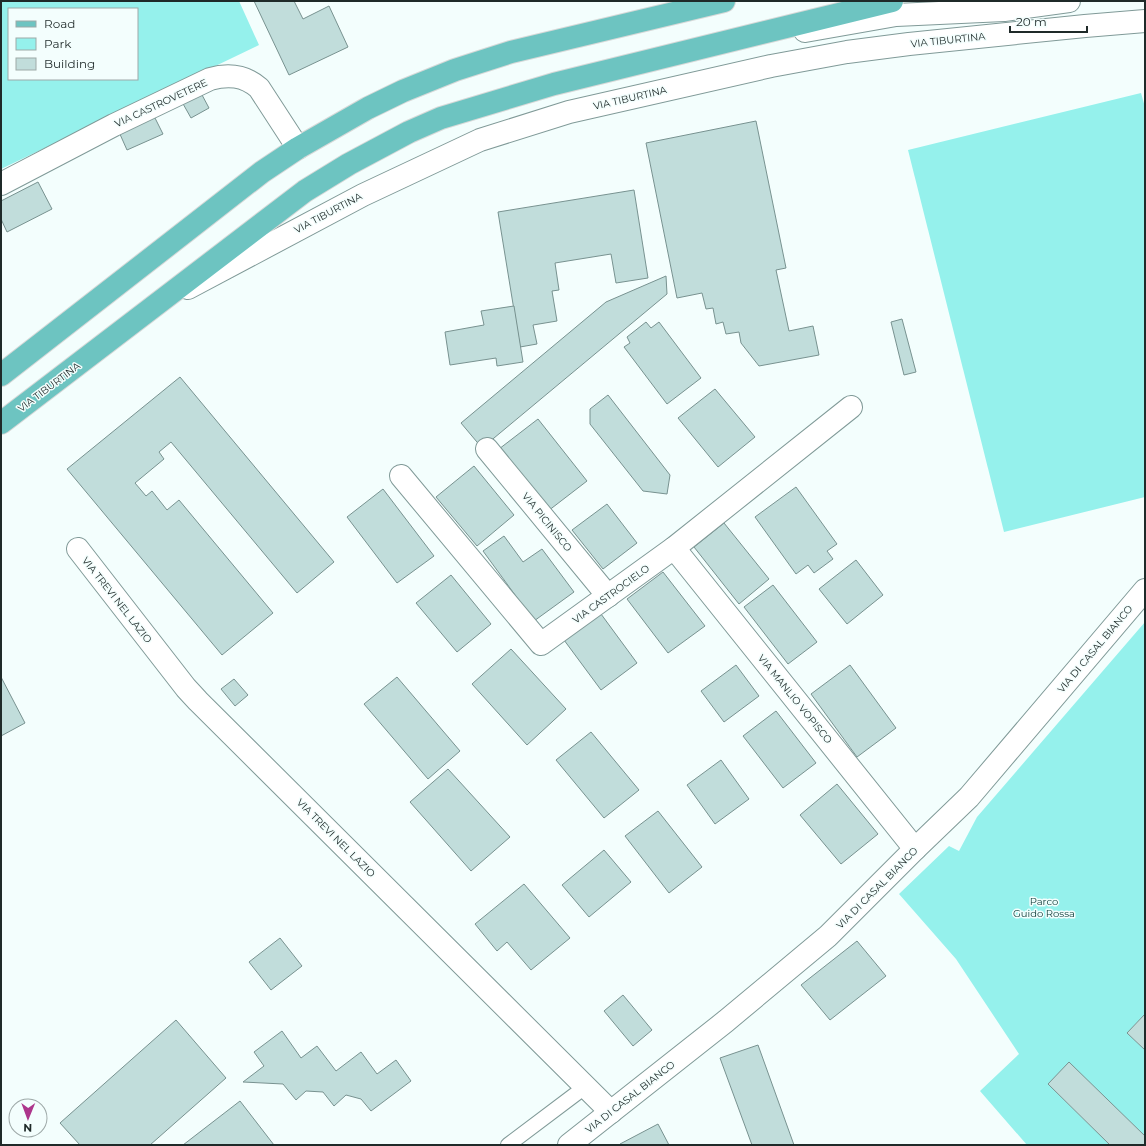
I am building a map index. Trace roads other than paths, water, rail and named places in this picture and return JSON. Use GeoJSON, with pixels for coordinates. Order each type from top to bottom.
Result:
{"type":"FeatureCollection","features":[{"type":"Feature","properties":{"kind":"main road"},"geometry":{"type":"LineString","coordinates":[[1,375],[256,176],[298,148],[368,108],[403,91],[455,70],[511,52],[724,1]]}},
{"type":"Feature","properties":{"kind":"main road","name":"VIA TIBURTINA"},"geometry":{"type":"LineString","coordinates":[[1,423],[304,191],[348,164],[409,132],[442,118],[554,84],[892,1]]}},
{"type":"Feature","properties":{"kind":"street","name":"VIA TIBURTINA"},"geometry":{"type":"LineString","coordinates":[[680,52],[896,15],[1004,10],[1069,1]]}},
{"type":"Feature","properties":{"kind":"street","name":"VIA TIBURTINA"},"geometry":{"type":"LineString","coordinates":[[154,306],[363,195],[480,140],[569,112],[772,66],[847,52],[917,43],[1145,21]]}},
{"type":"Feature","properties":{"kind":"street","name":"VIA CASTROVETERE"},"geometry":{"type":"LineString","coordinates":[[1,184],[141,112],[210,80],[226,76],[243,78],[254,83],[259,88],[298,148]]}},
{"type":"Feature","properties":{"kind":"street","name":"VIA CASTROCIELO"},"geometry":{"type":"LineString","coordinates":[[401,476],[541,644],[674,548],[851,407]]}},
{"type":"Feature","properties":{"kind":"street","name":"VIA PICINISCO"},"geometry":{"type":"LineString","coordinates":[[488,448],[608,596]]}},
{"type":"Feature","properties":{"kind":"street","name":"VIA MANLIO VOPISCO"},"geometry":{"type":"LineString","coordinates":[[674,548],[915,849]]}},
{"type":"Feature","properties":{"kind":"street","name":"VIA TREVI NEL LAZIO"},"geometry":{"type":"LineString","coordinates":[[78,549],[186,688],[198,701],[611,1112]]}},
{"type":"Feature","properties":{"kind":"street","name":"VIA DI CASAL BIANCO"},"geometry":{"type":"LineString","coordinates":[[569,1145],[726,1021],[828,936],[969,797],[1145,590]]}},
{"type":"Feature","properties":{"kind":"lane"},"geometry":{"type":"LineString","coordinates":[[508,1145],[585,1087]]}},
{"type":"Feature","properties":{"kind":"park label","name":"Parco Guido Rossa"},"geometry":{"type":"Point","coordinates":[1044,906]}}]}
